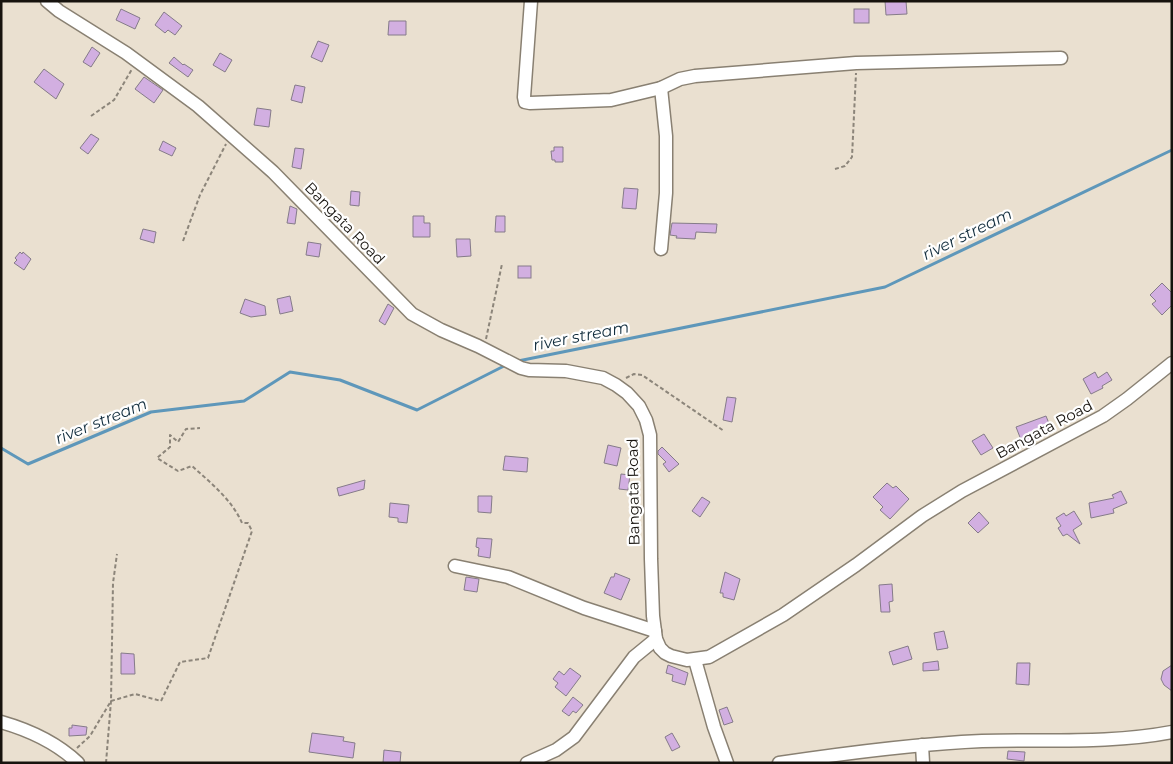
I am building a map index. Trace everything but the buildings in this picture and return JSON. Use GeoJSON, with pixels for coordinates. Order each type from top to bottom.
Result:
{"type":"FeatureCollection","features":[{"type":"Feature","properties":{"kind":"street","name":"Bangata Road"},"geometry":{"type":"LineString","coordinates":[[48,1],[59,11],[136,61],[198,106],[294,193],[412,314],[441,330],[526,370],[566,370],[588,374],[603,378],[627,393],[639,406],[646,420],[650,435],[653,616],[655,635],[660,648],[671,656],[695,660],[709,657],[783,615],[856,565],[922,516],[962,491],[1103,416],[1172,362]]}},
{"type":"Feature","properties":{"kind":"street"},"geometry":{"type":"LineString","coordinates":[[531,1],[524,98],[525,102],[530,103],[611,100],[661,88],[680,79],[695,76],[856,63],[1061,58]]}},
{"type":"Feature","properties":{"kind":"street"},"geometry":{"type":"LineString","coordinates":[[660,249],[666,193],[666,136],[661,88]]}},
{"type":"Feature","properties":{"kind":"street"},"geometry":{"type":"LineString","coordinates":[[455,566],[508,577],[655,635],[634,657],[574,737],[556,750],[527,763]]}},
{"type":"Feature","properties":{"kind":"street"},"geometry":{"type":"LineString","coordinates":[[695,660],[727,763]]}},
{"type":"Feature","properties":{"kind":"street"},"geometry":{"type":"LineString","coordinates":[[1,722],[18,727],[48,742],[74,759]]}},
{"type":"Feature","properties":{"kind":"street"},"geometry":{"type":"LineString","coordinates":[[779,763],[922,745],[1033,739],[1084,740],[1126,738],[1172,732]]}},
{"type":"Feature","properties":{"kind":"street"},"geometry":{"type":"LineString","coordinates":[[922,745],[923,763]]}},
{"type":"Feature","properties":{"kind":"path"},"geometry":{"type":"LineString","coordinates":[[91,116],[114,100],[136,61]]}},
{"type":"Feature","properties":{"kind":"path"},"geometry":{"type":"LineString","coordinates":[[835,169],[845,166],[852,157],[855,127],[856,63]]}},
{"type":"Feature","properties":{"kind":"path"},"geometry":{"type":"LineString","coordinates":[[183,241],[200,195],[230,135]]}},
{"type":"Feature","properties":{"kind":"path"},"geometry":{"type":"LineString","coordinates":[[484,349],[502,264]]}},
{"type":"Feature","properties":{"kind":"path"},"geometry":{"type":"LineString","coordinates":[[616,385],[629,375],[642,375],[724,431]]}},
{"type":"Feature","properties":{"kind":"path"},"geometry":{"type":"LineString","coordinates":[[74,759],[112,701],[135,694],[161,701],[180,662],[208,658],[252,531],[248,523],[242,523],[238,512],[224,495],[192,466],[178,471],[157,458],[170,447],[170,435],[178,442],[186,429],[200,428]]}},
{"type":"Feature","properties":{"kind":"path"},"geometry":{"type":"LineString","coordinates":[[106,763],[112,701],[112,600],[117,554]]}},
{"type":"Feature","properties":{"kind":"waterway","name":"river stream"},"geometry":{"type":"LineString","coordinates":[[518,361],[885,287],[1172,150]]}},
{"type":"Feature","properties":{"kind":"waterway","name":"river stream"},"geometry":{"type":"LineString","coordinates":[[1,448],[28,464],[151,412],[244,401],[290,372],[340,380],[417,410],[506,365]]}}]}
